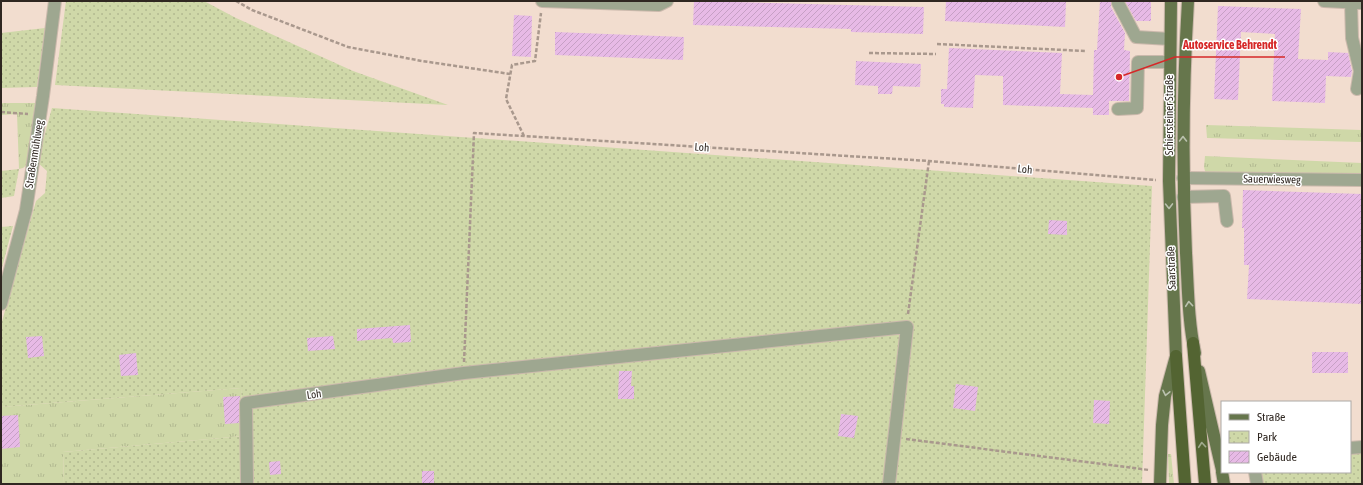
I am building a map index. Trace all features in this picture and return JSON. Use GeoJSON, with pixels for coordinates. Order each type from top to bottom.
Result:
{"type":"FeatureCollection","features":[{"type":"Feature","properties":{"kind":"highway"},"geometry":{"type":"LineString","coordinates":[[1193,343],[1206,484]]}},
{"type":"Feature","properties":{"kind":"highway"},"geometry":{"type":"LineString","coordinates":[[1176,356],[1181,447],[1185,484]]}},
{"type":"Feature","properties":{"kind":"main road","name":"Schiersteiner Straße"},"geometry":{"type":"LineString","coordinates":[[1169,181],[1169,62],[1171,1]]}},
{"type":"Feature","properties":{"kind":"main road","name":"Schiersteiner Straße"},"geometry":{"type":"LineString","coordinates":[[1183,178],[1184,60],[1188,1]]}},
{"type":"Feature","properties":{"kind":"main road","name":"Saarstraße"},"geometry":{"type":"LineString","coordinates":[[1183,178],[1193,343],[1221,465]]}},
{"type":"Feature","properties":{"kind":"main road","name":"Saarstraße"},"geometry":{"type":"LineString","coordinates":[[1160,484],[1162,425],[1165,396],[1176,356],[1169,181]]}},
{"type":"Feature","properties":{"kind":"main road","name":"Saarstraße"},"geometry":{"type":"LineString","coordinates":[[1223,473],[1224,484]]}},
{"type":"Feature","properties":{"kind":"street","name":"Straßenmühlweg"},"geometry":{"type":"LineString","coordinates":[[1,304],[26,210],[55,1]]}},
{"type":"Feature","properties":{"kind":"street"},"geometry":{"type":"LineString","coordinates":[[542,5],[659,5],[668,1]]}},
{"type":"Feature","properties":{"kind":"street"},"geometry":{"type":"LineString","coordinates":[[1324,1],[1356,2],[1352,38],[1360,71],[1357,89]]}},
{"type":"Feature","properties":{"kind":"street"},"geometry":{"type":"LineString","coordinates":[[1118,3],[1136,37],[1170,39]]}},
{"type":"Feature","properties":{"kind":"street"},"geometry":{"type":"LineString","coordinates":[[1118,109],[1137,108],[1138,62],[1169,62]]}},
{"type":"Feature","properties":{"kind":"street","name":"Sauerwiesweg"},"geometry":{"type":"LineString","coordinates":[[1183,178],[1362,180]]}},
{"type":"Feature","properties":{"kind":"street"},"geometry":{"type":"LineString","coordinates":[[1183,197],[1224,196],[1227,221]]}},
{"type":"Feature","properties":{"kind":"street"},"geometry":{"type":"LineString","coordinates":[[889,484],[907,327]]}},
{"type":"Feature","properties":{"kind":"street","name":"Loh"},"geometry":{"type":"LineString","coordinates":[[247,484],[246,403],[464,374],[907,327]]}},
{"type":"Feature","properties":{"kind":"street"},"geometry":{"type":"LineString","coordinates":[[1351,448],[1362,447]]}},
{"type":"Feature","properties":{"kind":"street"},"geometry":{"type":"LineString","coordinates":[[1255,473],[1257,484]]}},
{"type":"Feature","properties":{"kind":"path"},"geometry":{"type":"LineString","coordinates":[[236,1],[252,10],[348,47],[422,61],[510,74]]}},
{"type":"Feature","properties":{"kind":"path"},"geometry":{"type":"LineString","coordinates":[[524,136],[506,99],[512,65],[535,61],[542,5]]}},
{"type":"Feature","properties":{"kind":"path"},"geometry":{"type":"LineString","coordinates":[[937,44],[1086,51]]}},
{"type":"Feature","properties":{"kind":"path"},"geometry":{"type":"LineString","coordinates":[[869,53],[936,54]]}},
{"type":"Feature","properties":{"kind":"path"},"geometry":{"type":"LineString","coordinates":[[1,112],[25,114],[40,113]]}},
{"type":"Feature","properties":{"kind":"path","name":"Loh"},"geometry":{"type":"LineString","coordinates":[[464,374],[474,133],[929,161],[1169,181]]}},
{"type":"Feature","properties":{"kind":"path"},"geometry":{"type":"LineString","coordinates":[[907,327],[929,161]]}},
{"type":"Feature","properties":{"kind":"path"},"geometry":{"type":"LineString","coordinates":[[894,437],[1152,471]]}},
{"type":"Feature","properties":{"kind":"green space"},"geometry":{"type":"Polygon","coordinates":[[[66,1],[204,1],[236,18],[353,71],[448,105],[55,85],[66,1]]]}},
{"type":"Feature","properties":{"kind":"green space"},"geometry":{"type":"Polygon","coordinates":[[[45,28],[37,87],[1,88],[1,33],[45,28]]]}},
{"type":"Feature","properties":{"kind":"green space"},"geometry":{"type":"Polygon","coordinates":[[[1,103],[35,103],[28,164],[23,168],[19,169],[17,114],[1,115],[1,103]]]}},
{"type":"Feature","properties":{"kind":"green space"},"geometry":{"type":"Polygon","coordinates":[[[52,108],[1152,186],[1142,484],[64,484],[63,452],[243,436],[241,388],[1,407],[1,325],[36,201],[45,193],[47,171],[37,162],[52,108]]]}},
{"type":"Feature","properties":{"kind":"green space"},"geometry":{"type":"Polygon","coordinates":[[[1206,125],[1362,130],[1362,142],[1207,138],[1206,125]]]}},
{"type":"Feature","properties":{"kind":"green space"},"geometry":{"type":"Polygon","coordinates":[[[1205,156],[1362,163],[1362,176],[1206,175],[1204,167],[1205,156]]]}},
{"type":"Feature","properties":{"kind":"green space"},"geometry":{"type":"Polygon","coordinates":[[[19,169],[14,196],[1,198],[1,171],[19,169]]]}},
{"type":"Feature","properties":{"kind":"green space"},"geometry":{"type":"Polygon","coordinates":[[[13,226],[1,271],[1,227],[13,226]]]}},
{"type":"Feature","properties":{"kind":"green space"},"geometry":{"type":"Polygon","coordinates":[[[241,388],[243,436],[63,452],[64,484],[1,484],[1,407],[241,388]]]}},
{"type":"Feature","properties":{"kind":"green space"},"geometry":{"type":"Polygon","coordinates":[[[1362,452],[1362,484],[1260,484],[1259,478],[1262,473],[1351,473],[1351,453],[1362,452]]]}},
{"type":"Feature","properties":{"kind":"green space"},"geometry":{"type":"Polygon","coordinates":[[[1168,454],[1171,454],[1174,484],[1169,484],[1168,454]]]}},
{"type":"Feature","properties":{"kind":"building"},"geometry":{"type":"Polygon","coordinates":[[[694,1],[924,7],[923,34],[851,32],[851,29],[693,25],[694,1]]]}},
{"type":"Feature","properties":{"kind":"building"},"geometry":{"type":"Polygon","coordinates":[[[946,1],[1066,2],[1065,27],[945,21],[946,1]]]}},
{"type":"Feature","properties":{"kind":"building"},"geometry":{"type":"Polygon","coordinates":[[[1100,1],[1111,1],[1111,7],[1125,33],[1124,50],[1130,51],[1129,101],[1109,101],[1109,115],[1093,115],[1093,108],[1003,105],[1003,76],[975,75],[973,108],[944,107],[944,104],[941,104],[941,89],[947,89],[949,48],[1062,53],[1060,94],[1093,95],[1094,50],[1097,50],[1100,1]]]}},
{"type":"Feature","properties":{"kind":"building"},"geometry":{"type":"Polygon","coordinates":[[[1125,1],[1151,1],[1151,21],[1136,21],[1125,1]]]}},
{"type":"Feature","properties":{"kind":"building"},"geometry":{"type":"Polygon","coordinates":[[[1218,6],[1301,9],[1298,59],[1328,60],[1328,52],[1348,53],[1352,71],[1351,77],[1326,76],[1325,103],[1272,101],[1275,34],[1241,32],[1238,100],[1214,99],[1218,6]]]}},
{"type":"Feature","properties":{"kind":"building"},"geometry":{"type":"Polygon","coordinates":[[[514,15],[532,16],[531,57],[512,56],[514,15]]]}},
{"type":"Feature","properties":{"kind":"building"},"geometry":{"type":"Polygon","coordinates":[[[555,32],[684,37],[683,60],[555,55],[555,32]]]}},
{"type":"Feature","properties":{"kind":"building"},"geometry":{"type":"Polygon","coordinates":[[[856,61],[921,64],[920,87],[893,86],[892,94],[878,94],[878,86],[855,85],[856,61]]]}},
{"type":"Feature","properties":{"kind":"building"},"geometry":{"type":"Polygon","coordinates":[[[1243,190],[1362,194],[1362,304],[1247,299],[1249,265],[1244,265],[1244,228],[1242,228],[1243,190]]]}},
{"type":"Feature","properties":{"kind":"building"},"geometry":{"type":"Polygon","coordinates":[[[1049,220],[1067,221],[1067,235],[1048,234],[1049,220]]]}},
{"type":"Feature","properties":{"kind":"building"},"geometry":{"type":"Polygon","coordinates":[[[410,325],[411,342],[393,343],[392,338],[357,341],[357,329],[410,325]]]}},
{"type":"Feature","properties":{"kind":"building"},"geometry":{"type":"Polygon","coordinates":[[[42,336],[44,356],[28,358],[26,337],[42,336]]]}},
{"type":"Feature","properties":{"kind":"building"},"geometry":{"type":"Polygon","coordinates":[[[333,336],[335,349],[308,351],[307,338],[333,336]]]}},
{"type":"Feature","properties":{"kind":"building"},"geometry":{"type":"Polygon","coordinates":[[[1312,352],[1348,352],[1348,373],[1312,373],[1312,352]]]}},
{"type":"Feature","properties":{"kind":"building"},"geometry":{"type":"Polygon","coordinates":[[[136,353],[138,375],[121,376],[119,355],[136,353]]]}},
{"type":"Feature","properties":{"kind":"building"},"geometry":{"type":"Polygon","coordinates":[[[619,371],[632,371],[631,386],[634,386],[634,399],[618,399],[619,371]]]}},
{"type":"Feature","properties":{"kind":"building"},"geometry":{"type":"Polygon","coordinates":[[[956,384],[978,387],[975,411],[953,408],[956,384]]]}},
{"type":"Feature","properties":{"kind":"building"},"geometry":{"type":"Polygon","coordinates":[[[240,396],[239,423],[225,424],[223,397],[240,396]]]}},
{"type":"Feature","properties":{"kind":"building"},"geometry":{"type":"Polygon","coordinates":[[[1094,400],[1110,401],[1109,424],[1093,423],[1094,400]]]}},
{"type":"Feature","properties":{"kind":"building"},"geometry":{"type":"Polygon","coordinates":[[[841,414],[858,416],[854,438],[838,436],[841,414]]]}},
{"type":"Feature","properties":{"kind":"building"},"geometry":{"type":"Polygon","coordinates":[[[18,415],[20,447],[1,449],[1,416],[18,415]]]}},
{"type":"Feature","properties":{"kind":"building"},"geometry":{"type":"Polygon","coordinates":[[[280,461],[281,474],[270,475],[269,462],[280,461]]]}},
{"type":"Feature","properties":{"kind":"building"},"geometry":{"type":"Polygon","coordinates":[[[422,471],[434,471],[434,484],[422,484],[422,471]]]}},
{"type":"Feature","properties":{"kind":"place","name":"Autoservice Behrendt"},"geometry":{"type":"Point","coordinates":[1119,77]}}]}
